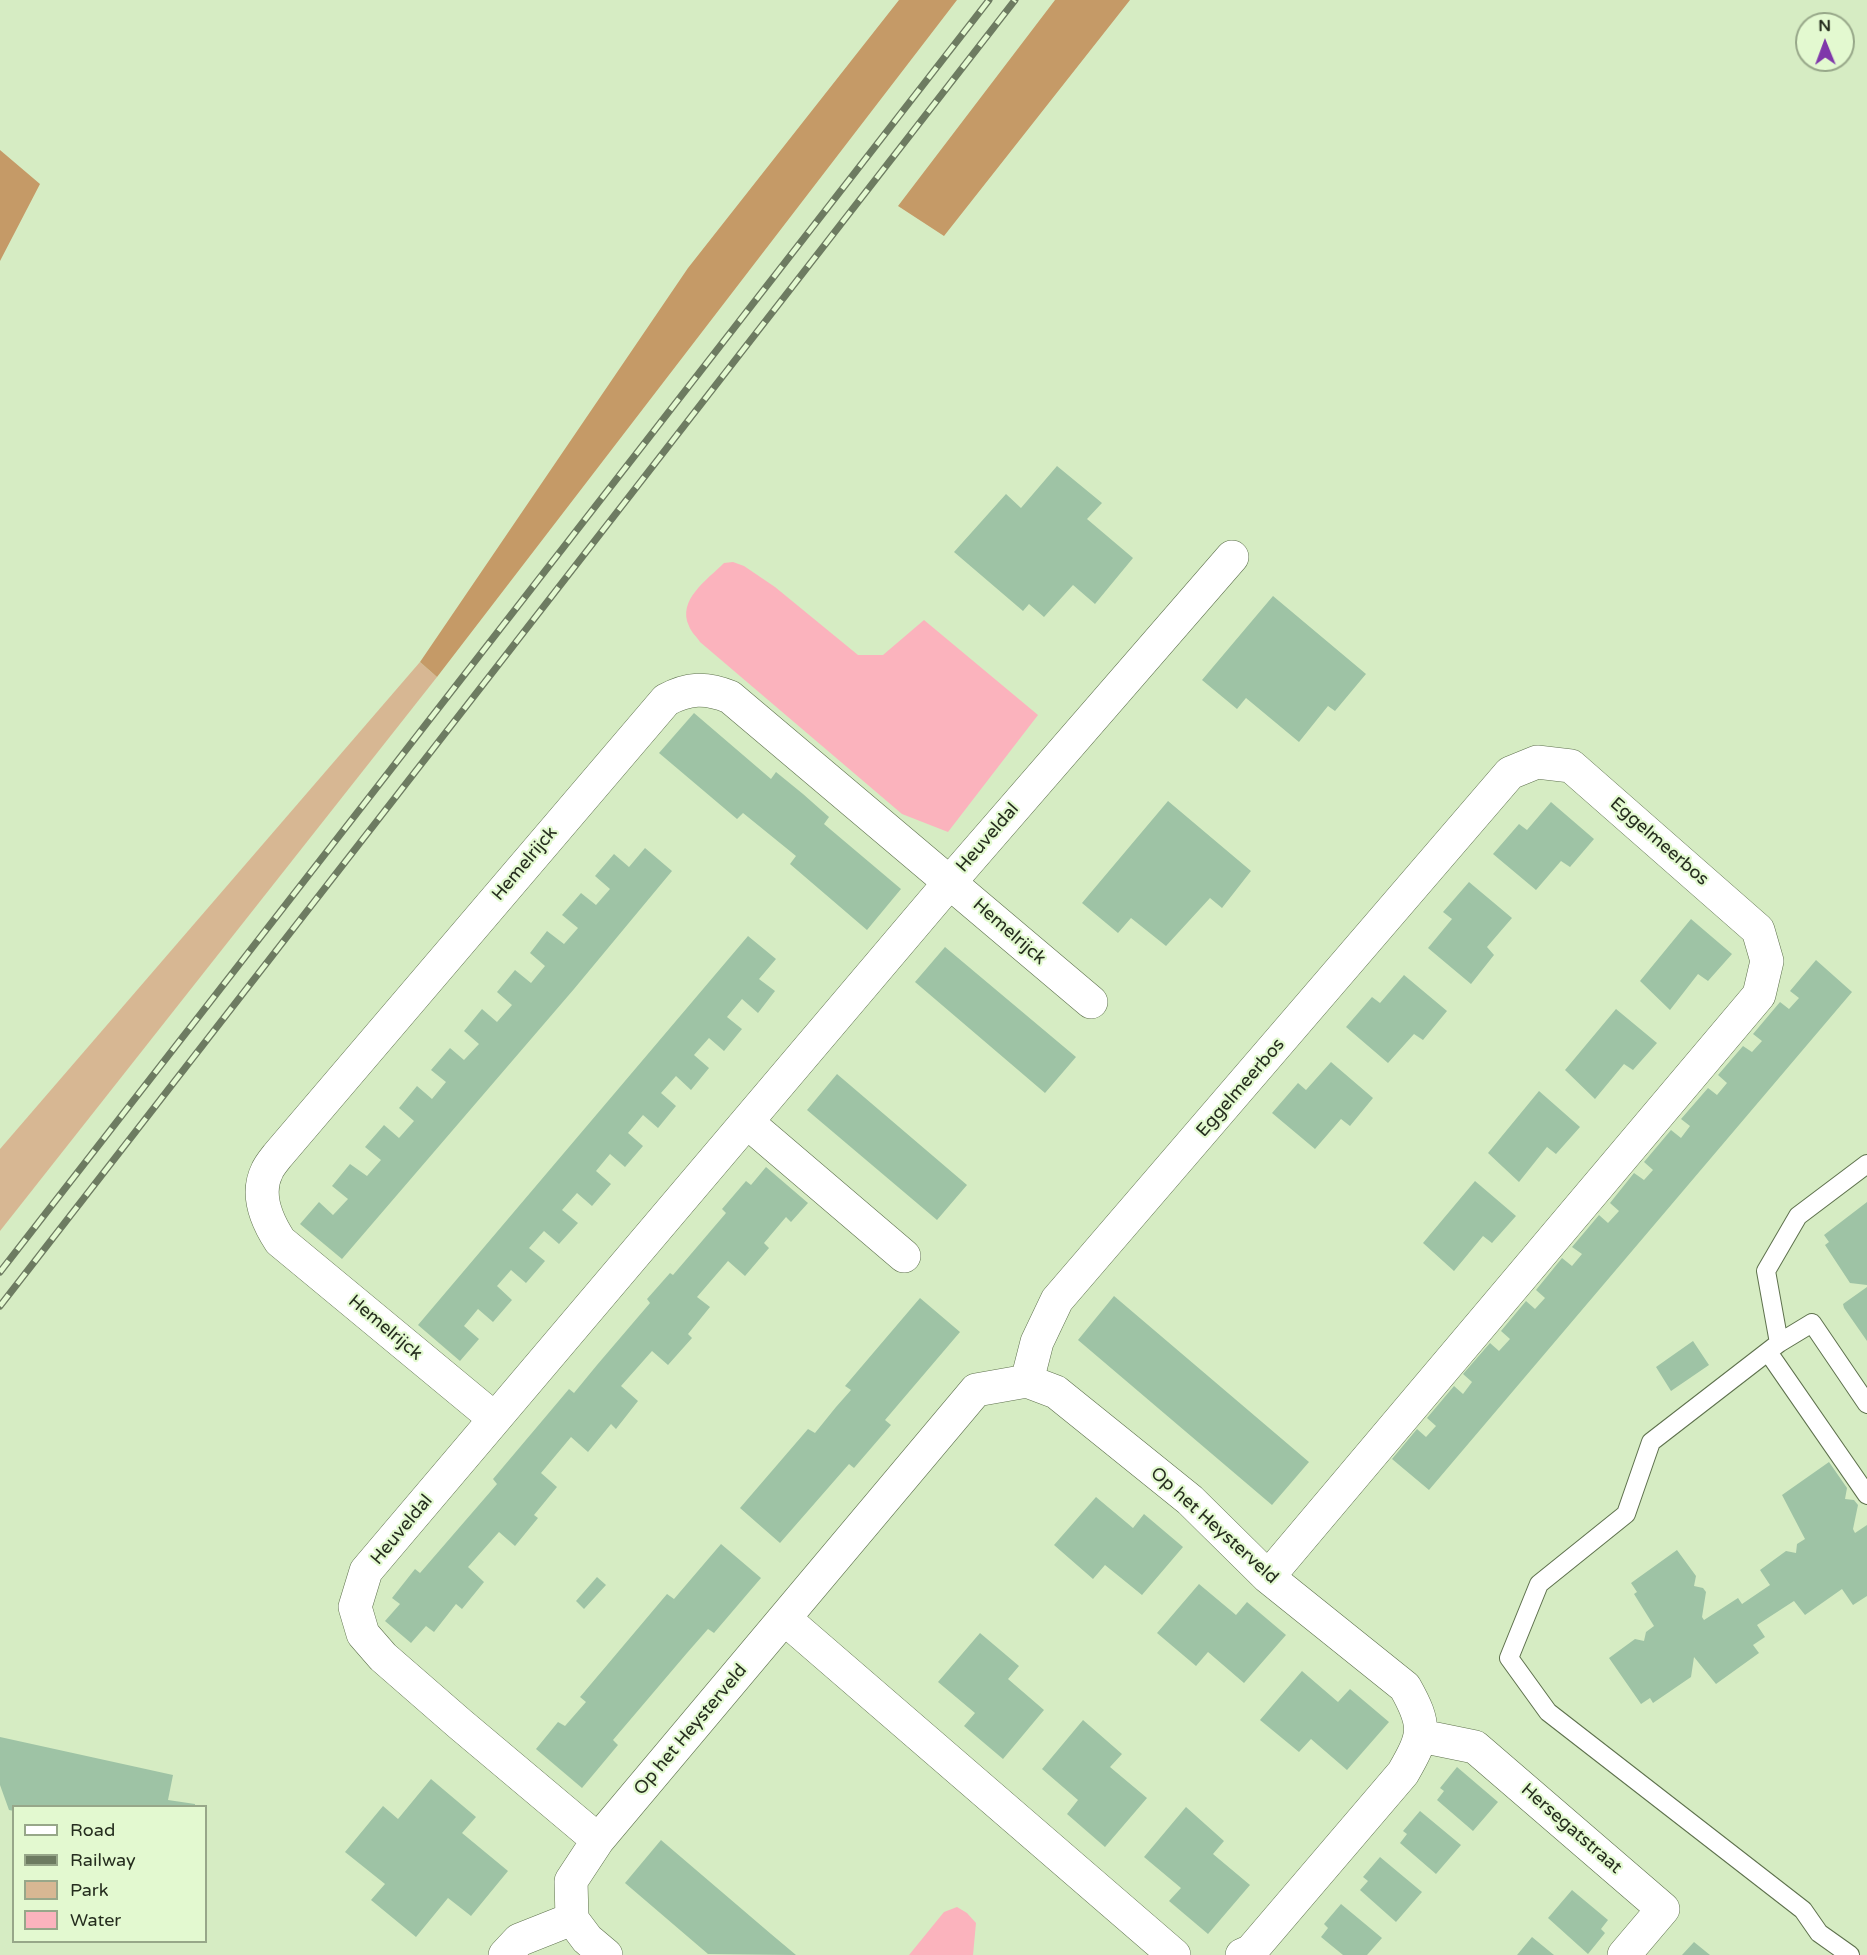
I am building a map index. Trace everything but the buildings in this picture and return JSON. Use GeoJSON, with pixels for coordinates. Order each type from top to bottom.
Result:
{"type":"FeatureCollection","features":[{"type":"Feature","properties":{"kind":"street","name":"Heuveldal"},"geometry":{"type":"LineString","coordinates":[[598,1840],[383,1657],[363,1634],[355,1607],[366,1571],[951,882],[1232,557]]}},
{"type":"Feature","properties":{"kind":"street","name":"Hemelrijck"},"geometry":{"type":"LineString","coordinates":[[495,1419],[280,1241],[266,1214],[262,1200],[262,1186],[267,1172],[278,1155],[666,700],[689,690],[717,692],[730,697],[1090,1002]]}},
{"type":"Feature","properties":{"kind":"street","name":"Eggelmeerbos"},"geometry":{"type":"LineString","coordinates":[[1027,1381],[1037,1342],[1057,1300],[1510,773],[1537,762],[1572,766],[1758,930],[1767,961],[1760,995],[1268,1577]]}},
{"type":"Feature","properties":{"kind":"street"},"geometry":{"type":"LineString","coordinates":[[747,1122],[904,1256]]}},
{"type":"Feature","properties":{"kind":"street","name":"Op het Heysterveld"},"geometry":{"type":"LineString","coordinates":[[598,1840],[976,1390],[1027,1381],[1056,1392],[1190,1500],[1268,1577],[1405,1687],[1418,1710],[1421,1736]]}},
{"type":"Feature","properties":{"kind":"street"},"geometry":{"type":"LineString","coordinates":[[785,1619],[1174,1955]]}},
{"type":"Feature","properties":{"kind":"street"},"geometry":{"type":"LineString","coordinates":[[1242,1955],[1251,1951],[1403,1773],[1416,1751],[1421,1736]]}},
{"type":"Feature","properties":{"kind":"street","name":"Hersegatstraat"},"geometry":{"type":"LineString","coordinates":[[1421,1736],[1475,1747],[1663,1909],[1624,1955]]}},
{"type":"Feature","properties":{"kind":"street"},"geometry":{"type":"LineString","coordinates":[[598,1840],[571,1881],[572,1919],[587,1939],[606,1955]]}},
{"type":"Feature","properties":{"kind":"street"},"geometry":{"type":"LineString","coordinates":[[505,1955],[519,1940],[572,1919]]}},
{"type":"Feature","properties":{"kind":"lane"},"geometry":{"type":"LineString","coordinates":[[1867,1164],[1798,1216],[1766,1271],[1774,1347],[1867,1495]]}},
{"type":"Feature","properties":{"kind":"lane"},"geometry":{"type":"LineString","coordinates":[[1850,1955],[1819,1933],[1803,1910],[1548,1712],[1509,1658],[1539,1584],[1626,1515],[1651,1442],[1774,1347],[1812,1323],[1867,1404]]}},
{"type":"Feature","properties":{"kind":"green space"},"geometry":{"type":"Polygon","coordinates":[[[420,662],[437,677],[0,1231],[0,1149],[420,662]]]}},
{"type":"Feature","properties":{"kind":"shaded area"},"geometry":{"type":"Polygon","coordinates":[[[899,0],[957,0],[437,677],[420,662],[688,268],[899,0]]]}},
{"type":"Feature","properties":{"kind":"shaded area"},"geometry":{"type":"Polygon","coordinates":[[[1055,0],[1130,0],[944,236],[898,206],[1055,0]]]}},
{"type":"Feature","properties":{"kind":"shaded area"},"geometry":{"type":"Polygon","coordinates":[[[0,150],[40,184],[0,261],[0,150]]]}},
{"type":"Feature","properties":{"kind":"water"},"geometry":{"type":"Polygon","coordinates":[[[733,562],[744,566],[775,587],[858,655],[883,655],[924,620],[1038,715],[948,832],[902,814],[700,642],[690,628],[686,617],[690,599],[724,563],[733,562]]]}},
{"type":"Feature","properties":{"kind":"water"},"geometry":{"type":"Polygon","coordinates":[[[957,1907],[967,1913],[976,1923],[973,1955],[909,1955],[944,1912],[957,1907]]]}},
{"type":"Feature","properties":{"kind":"railway"},"geometry":{"type":"LineString","coordinates":[[0,1272],[989,0]]}},
{"type":"Feature","properties":{"kind":"railway"},"geometry":{"type":"LineString","coordinates":[[0,1306],[1015,0]]}}]}
